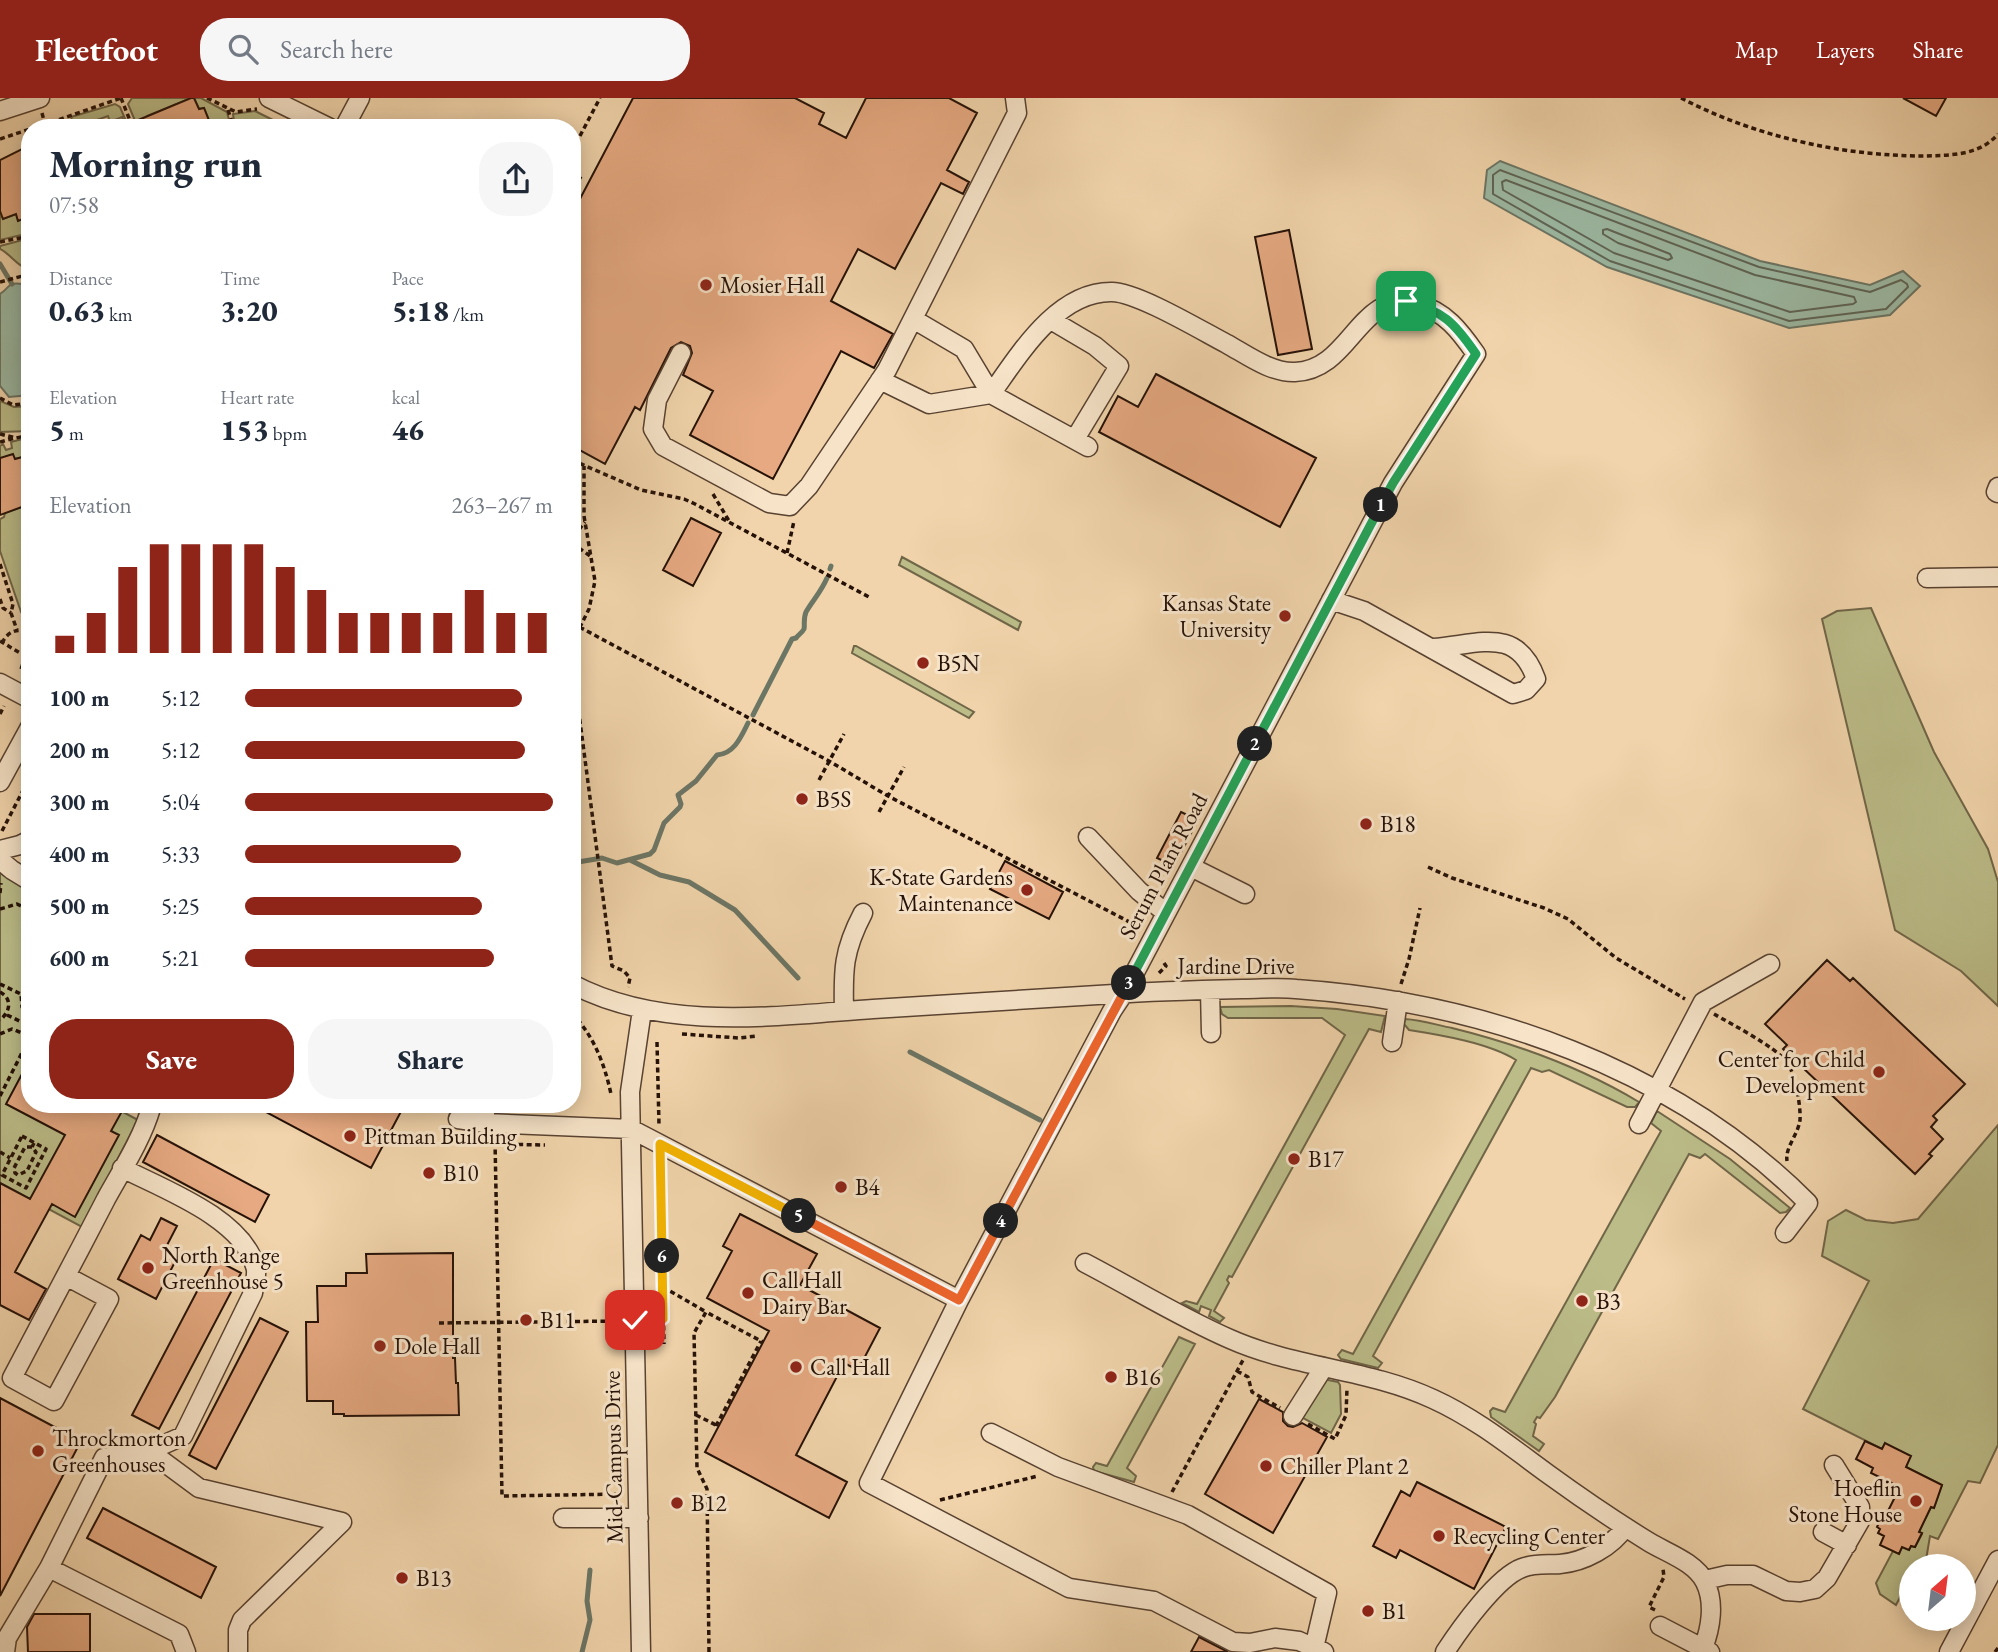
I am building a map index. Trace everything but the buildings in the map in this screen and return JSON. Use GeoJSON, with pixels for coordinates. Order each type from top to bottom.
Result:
{"type":"FeatureCollection","features":[{"type":"Feature","properties":{"kind":"street"},"geometry":{"type":"LineString","coordinates":[[0,111],[40,98]]}},
{"type":"Feature","properties":{"kind":"street"},"geometry":{"type":"LineString","coordinates":[[349,119],[360,98]]}},
{"type":"Feature","properties":{"kind":"street"},"geometry":{"type":"LineString","coordinates":[[681,353],[657,400],[653,429],[663,446],[769,503],[790,506],[809,486],[880,380],[1017,113],[1015,98]]}},
{"type":"Feature","properties":{"kind":"street"},"geometry":{"type":"LineString","coordinates":[[264,103],[306,119]]}},
{"type":"Feature","properties":{"kind":"street","name":"Serum Plant Road"},"geometry":{"type":"LineString","coordinates":[[1051,320],[1078,298],[1112,292],[1138,298],[1264,365],[1294,373],[1336,355],[1383,304],[1406,301],[1430,307],[1445,316],[1476,354],[1393,483],[959,1300],[869,1483],[1069,1588],[1154,1601],[1233,1642],[1250,1643],[1275,1638],[1299,1641],[1319,1650]]}},
{"type":"Feature","properties":{"kind":"street"},"geometry":{"type":"LineString","coordinates":[[880,380],[929,404],[992,394],[1031,337],[1051,320],[1095,345],[1119,366],[1082,443],[992,394],[964,349],[913,319]]}},
{"type":"Feature","properties":{"kind":"street"},"geometry":{"type":"LineString","coordinates":[[1998,487],[1998,493]]}},
{"type":"Feature","properties":{"kind":"street"},"geometry":{"type":"LineString","coordinates":[[1927,578],[1998,577]]}},
{"type":"Feature","properties":{"kind":"street"},"geometry":{"type":"LineString","coordinates":[[1331,600],[1364,611],[1513,694],[1526,690],[1536,679],[1530,661],[1509,643],[1488,642],[1433,648]]}},
{"type":"Feature","properties":{"kind":"street"},"geometry":{"type":"LineString","coordinates":[[0,683],[21,694]]}},
{"type":"Feature","properties":{"kind":"street"},"geometry":{"type":"LineString","coordinates":[[0,782],[21,744]]}},
{"type":"Feature","properties":{"kind":"street"},"geometry":{"type":"LineString","coordinates":[[1088,837],[1139,891],[1166,914]]}},
{"type":"Feature","properties":{"kind":"street"},"geometry":{"type":"LineString","coordinates":[[0,850],[21,844]]}},
{"type":"Feature","properties":{"kind":"street"},"geometry":{"type":"LineString","coordinates":[[0,860],[21,876]]}},
{"type":"Feature","properties":{"kind":"street"},"geometry":{"type":"LineString","coordinates":[[1191,867],[1245,894]]}},
{"type":"Feature","properties":{"kind":"street"},"geometry":{"type":"LineString","coordinates":[[844,1011],[843,969],[851,936],[863,913]]}},
{"type":"Feature","properties":{"kind":"street"},"geometry":{"type":"LineString","coordinates":[[1639,1124],[1703,1002],[1770,964]]}},
{"type":"Feature","properties":{"kind":"street","name":"Jardine Drive"},"geometry":{"type":"LineString","coordinates":[[581,987],[642,1010],[743,1019],[1124,993],[1210,990],[1293,988],[1398,1001],[1472,1017],[1539,1037],[1580,1052],[1657,1091],[1743,1145],[1808,1203],[1785,1233]]}},
{"type":"Feature","properties":{"kind":"street"},"geometry":{"type":"LineString","coordinates":[[1210,990],[1211,1033]]}},
{"type":"Feature","properties":{"kind":"street"},"geometry":{"type":"LineString","coordinates":[[1392,1042],[1398,1001]]}},
{"type":"Feature","properties":{"kind":"street","name":"Mid-Campus Drive"},"geometry":{"type":"LineString","coordinates":[[641,1652],[630,1092],[642,1010]]}},
{"type":"Feature","properties":{"kind":"street"},"geometry":{"type":"LineString","coordinates":[[66,1276],[109,1299],[54,1401],[12,1378],[150,1113]]}},
{"type":"Feature","properties":{"kind":"street"},"geometry":{"type":"LineString","coordinates":[[488,1113],[492,1123]]}},
{"type":"Feature","properties":{"kind":"street"},"geometry":{"type":"LineString","coordinates":[[457,1119],[631,1129],[959,1300]]}},
{"type":"Feature","properties":{"kind":"street"},"geometry":{"type":"LineString","coordinates":[[5,1652],[7,1638],[49,1567],[104,1458],[149,1451],[183,1436],[253,1293],[256,1268],[243,1240],[202,1209],[122,1168]]}},
{"type":"Feature","properties":{"kind":"street"},"geometry":{"type":"LineString","coordinates":[[1085,1262],[1230,1339],[1275,1356],[1386,1382],[1433,1398],[1503,1439],[1625,1527],[1686,1563],[1704,1580],[1710,1600],[1706,1650],[1660,1626]]}},
{"type":"Feature","properties":{"kind":"street"},"geometry":{"type":"LineString","coordinates":[[1293,1416],[1324,1367]]}},
{"type":"Feature","properties":{"kind":"street"},"geometry":{"type":"LineString","coordinates":[[991,1433],[1058,1468],[1188,1515],[1327,1593],[1319,1650]]}},
{"type":"Feature","properties":{"kind":"street"},"geometry":{"type":"LineString","coordinates":[[149,1451],[199,1488],[342,1522],[242,1620],[238,1630],[238,1652]]}},
{"type":"Feature","properties":{"kind":"street"},"geometry":{"type":"LineString","coordinates":[[1704,1580],[1727,1575],[1753,1575],[1786,1591],[1815,1589],[1833,1572],[1860,1521],[1860,1507],[1834,1465]]}},
{"type":"Feature","properties":{"kind":"street"},"geometry":{"type":"LineString","coordinates":[[563,1518],[639,1518]]}},
{"type":"Feature","properties":{"kind":"street"},"geometry":{"type":"LineString","coordinates":[[1446,1652],[1460,1630],[1501,1581],[1522,1568],[1563,1564],[1584,1557],[1606,1547],[1625,1527]]}},
{"type":"Feature","properties":{"kind":"street"},"geometry":{"type":"LineString","coordinates":[[1823,1532],[1847,1545]]}},
{"type":"Feature","properties":{"kind":"street"},"geometry":{"type":"LineString","coordinates":[[1949,1652],[1998,1560]]}},
{"type":"Feature","properties":{"kind":"street"},"geometry":{"type":"LineString","coordinates":[[49,1567],[179,1634],[186,1652]]}},
{"type":"Feature","properties":{"kind":"path"},"geometry":{"type":"LineString","coordinates":[[65,119],[121,98],[129,119]]}},
{"type":"Feature","properties":{"kind":"path"},"geometry":{"type":"LineString","coordinates":[[206,98],[241,112],[264,103]]}},
{"type":"Feature","properties":{"kind":"path"},"geometry":{"type":"LineString","coordinates":[[581,134],[600,98]]}},
{"type":"Feature","properties":{"kind":"path"},"geometry":{"type":"LineString","coordinates":[[1681,98],[1699,108],[1776,135],[1839,150],[1891,156],[1951,155],[1978,150],[1998,134]]}},
{"type":"Feature","properties":{"kind":"path"},"geometry":{"type":"LineString","coordinates":[[228,109],[231,119]]}},
{"type":"Feature","properties":{"kind":"path"},"geometry":{"type":"LineString","coordinates":[[0,139],[21,132]]}},
{"type":"Feature","properties":{"kind":"path"},"geometry":{"type":"LineString","coordinates":[[0,242],[21,238]]}},
{"type":"Feature","properties":{"kind":"path"},"geometry":{"type":"LineString","coordinates":[[0,282],[21,276]]}},
{"type":"Feature","properties":{"kind":"path"},"geometry":{"type":"LineString","coordinates":[[0,398],[13,405],[21,404]]}},
{"type":"Feature","properties":{"kind":"path"},"geometry":{"type":"LineString","coordinates":[[0,435],[16,438]]}},
{"type":"Feature","properties":{"kind":"path"},"geometry":{"type":"LineString","coordinates":[[0,443],[21,437]]}},
{"type":"Feature","properties":{"kind":"path"},"geometry":{"type":"LineString","coordinates":[[581,464],[641,490],[684,499],[869,597]]}},
{"type":"Feature","properties":{"kind":"path"},"geometry":{"type":"LineString","coordinates":[[584,466],[585,522],[595,581],[594,595],[581,628],[829,761],[888,796],[1155,935]]}},
{"type":"Feature","properties":{"kind":"path"},"geometry":{"type":"LineString","coordinates":[[787,553],[796,511],[795,501]]}},
{"type":"Feature","properties":{"kind":"path"},"geometry":{"type":"LineString","coordinates":[[581,527],[585,522]]}},
{"type":"Feature","properties":{"kind":"path"},"geometry":{"type":"LineString","coordinates":[[581,549],[592,557]]}},
{"type":"Feature","properties":{"kind":"path"},"geometry":{"type":"LineString","coordinates":[[0,564],[13,604],[11,613],[17,630]]}},
{"type":"Feature","properties":{"kind":"path"},"geometry":{"type":"LineString","coordinates":[[0,599],[4,608],[11,613]]}},
{"type":"Feature","properties":{"kind":"path"},"geometry":{"type":"LineString","coordinates":[[21,631],[7,635],[1,642],[21,654]]}},
{"type":"Feature","properties":{"kind":"path"},"geometry":{"type":"LineString","coordinates":[[0,714],[4,706]]}},
{"type":"Feature","properties":{"kind":"path"},"geometry":{"type":"LineString","coordinates":[[581,724],[603,886]]}},
{"type":"Feature","properties":{"kind":"path"},"geometry":{"type":"LineString","coordinates":[[818,780],[844,734]]}},
{"type":"Feature","properties":{"kind":"path"},"geometry":{"type":"LineString","coordinates":[[879,812],[904,767]]}},
{"type":"Feature","properties":{"kind":"path"},"geometry":{"type":"LineString","coordinates":[[0,835],[21,794]]}},
{"type":"Feature","properties":{"kind":"path"},"geometry":{"type":"LineString","coordinates":[[1428,867],[1569,919],[1616,958],[1766,1046],[1788,1064],[1800,1100],[1796,1135],[1786,1156],[1788,1163]]}},
{"type":"Feature","properties":{"kind":"path"},"geometry":{"type":"LineString","coordinates":[[0,909],[17,904],[21,906]]}},
{"type":"Feature","properties":{"kind":"path"},"geometry":{"type":"LineString","coordinates":[[1398,1001],[1420,908]]}},
{"type":"Feature","properties":{"kind":"path"},"geometry":{"type":"LineString","coordinates":[[1143,992],[1166,966],[1160,957]]}},
{"type":"Feature","properties":{"kind":"path"},"geometry":{"type":"LineString","coordinates":[[0,1020],[7,1015],[10,1005],[6,995],[1,992],[2,985],[21,994]]}},
{"type":"Feature","properties":{"kind":"path"},"geometry":{"type":"LineString","coordinates":[[7,1015],[21,1022]]}},
{"type":"Feature","properties":{"kind":"path"},"geometry":{"type":"LineString","coordinates":[[581,1023],[588,1030],[605,1066],[611,1094]]}},
{"type":"Feature","properties":{"kind":"path"},"geometry":{"type":"LineString","coordinates":[[0,1034],[12,1029],[21,1033]]}},
{"type":"Feature","properties":{"kind":"path"},"geometry":{"type":"LineString","coordinates":[[656,1030],[664,1344]]}},
{"type":"Feature","properties":{"kind":"path"},"geometry":{"type":"LineString","coordinates":[[0,1094],[21,1053]]}},
{"type":"Feature","properties":{"kind":"path"},"geometry":{"type":"LineString","coordinates":[[492,1123],[495,1144],[502,1496],[621,1494]]}},
{"type":"Feature","properties":{"kind":"path"},"geometry":{"type":"LineString","coordinates":[[22,1136],[33,1145],[46,1149],[26,1188],[2,1175],[22,1136]]}},
{"type":"Feature","properties":{"kind":"path"},"geometry":{"type":"LineString","coordinates":[[18,1175],[15,1173],[16,1165],[25,1147],[33,1145]]}},
{"type":"Feature","properties":{"kind":"path"},"geometry":{"type":"LineString","coordinates":[[15,1182],[18,1175],[27,1171],[36,1152],[33,1145]]}},
{"type":"Feature","properties":{"kind":"path"},"geometry":{"type":"LineString","coordinates":[[0,1152],[16,1165]]}},
{"type":"Feature","properties":{"kind":"path"},"geometry":{"type":"LineString","coordinates":[[27,1171],[33,1174]]}},
{"type":"Feature","properties":{"kind":"path"},"geometry":{"type":"LineString","coordinates":[[663,1287],[762,1342],[718,1426],[696,1415]]}},
{"type":"Feature","properties":{"kind":"path"},"geometry":{"type":"LineString","coordinates":[[706,1312],[694,1334],[697,1468],[707,1489],[709,1652]]}},
{"type":"Feature","properties":{"kind":"path"},"geometry":{"type":"LineString","coordinates":[[439,1322],[635,1320]]}},
{"type":"Feature","properties":{"kind":"path"},"geometry":{"type":"LineString","coordinates":[[1164,1506],[1246,1355]]}},
{"type":"Feature","properties":{"kind":"path"},"geometry":{"type":"LineString","coordinates":[[931,1502],[1041,1476]]}},
{"type":"Feature","properties":{"kind":"path"},"geometry":{"type":"LineString","coordinates":[[1660,1626],[1662,1614],[1649,1607],[1664,1577],[1663,1568]]}},
{"type":"Feature","properties":{"kind":"path"},"geometry":{"type":"LineString","coordinates":[[1995,1652],[1998,1648]]}},
{"type":"Feature","properties":{"kind":"green space"},"geometry":{"type":"Polygon","coordinates":[[[132,98],[191,98],[145,119],[134,119],[128,104],[132,98]]]}},
{"type":"Feature","properties":{"kind":"green space"},"geometry":{"type":"Polygon","coordinates":[[[194,98],[201,98],[227,112],[229,119],[208,119],[204,108],[199,109],[194,98]]]}},
{"type":"Feature","properties":{"kind":"green space"},"geometry":{"type":"Polygon","coordinates":[[[115,104],[120,107],[125,119],[109,119],[108,116],[100,119],[71,117],[115,104]]]}},
{"type":"Feature","properties":{"kind":"green space"},"geometry":{"type":"Polygon","coordinates":[[[255,111],[271,119],[234,119],[233,114],[255,111]]]}},
{"type":"Feature","properties":{"kind":"green space"},"geometry":{"type":"Polygon","coordinates":[[[0,211],[3,219],[16,214],[18,221],[21,220],[21,235],[0,240],[0,211]]]}},
{"type":"Feature","properties":{"kind":"green space"},"geometry":{"type":"Polygon","coordinates":[[[21,240],[21,265],[0,249],[0,246],[21,240]]]}},
{"type":"Feature","properties":{"kind":"green space"},"geometry":{"type":"Polygon","coordinates":[[[0,401],[14,407],[21,407],[21,431],[0,432],[0,401]]]}},
{"type":"Feature","properties":{"kind":"green space"},"geometry":{"type":"Polygon","coordinates":[[[21,439],[21,457],[0,458],[0,446],[3,444],[6,450],[12,448],[11,442],[21,439]]]}},
{"type":"Feature","properties":{"kind":"green space"},"geometry":{"type":"Polygon","coordinates":[[[21,507],[21,612],[0,551],[0,519],[5,513],[21,507]]]}},
{"type":"Feature","properties":{"kind":"green space"},"geometry":{"type":"Polygon","coordinates":[[[902,557],[1021,622],[1018,630],[899,565],[902,557]]]}},
{"type":"Feature","properties":{"kind":"green space"},"geometry":{"type":"Polygon","coordinates":[[[1871,608],[1934,752],[1988,849],[1998,882],[1998,1006],[1961,971],[1895,930],[1822,619],[1837,611],[1871,608]]]}},
{"type":"Feature","properties":{"kind":"green space"},"geometry":{"type":"Polygon","coordinates":[[[854,646],[974,712],[969,718],[852,653],[854,646]]]}},
{"type":"Feature","properties":{"kind":"green space"},"geometry":{"type":"Polygon","coordinates":[[[0,873],[21,886],[21,1113],[125,1113],[138,1120],[82,1227],[0,1183],[0,873]]]}},
{"type":"Feature","properties":{"kind":"green space"},"geometry":{"type":"Polygon","coordinates":[[[1291,1006],[1385,1016],[1381,1032],[1369,1029],[1232,1277],[1229,1276],[1229,1283],[1214,1311],[1224,1318],[1220,1322],[1209,1316],[1211,1310],[1201,1306],[1199,1312],[1182,1303],[1186,1301],[1197,1304],[1345,1035],[1322,1018],[1228,1018],[1222,1014],[1220,1007],[1291,1006]]]}},
{"type":"Feature","properties":{"kind":"green space"},"geometry":{"type":"Polygon","coordinates":[[[1405,1019],[1452,1028],[1525,1049],[1595,1078],[1639,1102],[1635,1107],[1627,1107],[1549,1070],[1542,1072],[1531,1068],[1373,1356],[1382,1363],[1378,1368],[1341,1359],[1338,1355],[1342,1350],[1353,1354],[1516,1060],[1479,1044],[1409,1030],[1404,1024],[1405,1019]]]}},
{"type":"Feature","properties":{"kind":"green space"},"geometry":{"type":"Polygon","coordinates":[[[1657,1111],[1730,1159],[1790,1208],[1780,1213],[1705,1154],[1700,1158],[1689,1154],[1555,1397],[1534,1422],[1536,1424],[1533,1436],[1544,1444],[1539,1451],[1491,1417],[1490,1411],[1493,1408],[1505,1412],[1661,1131],[1651,1123],[1657,1111]]]}},
{"type":"Feature","properties":{"kind":"green space"},"geometry":{"type":"Polygon","coordinates":[[[1998,1125],[1998,1445],[1980,1483],[1968,1481],[1938,1539],[1930,1536],[1927,1554],[1899,1554],[1902,1547],[1909,1550],[1911,1546],[1915,1547],[1922,1534],[1919,1532],[1931,1507],[1934,1508],[1942,1485],[1906,1467],[1885,1443],[1882,1449],[1803,1409],[1869,1281],[1822,1256],[1828,1221],[1846,1210],[1866,1220],[1893,1223],[1918,1219],[1998,1125]]]}},
{"type":"Feature","properties":{"kind":"green space"},"geometry":{"type":"Polygon","coordinates":[[[1179,1337],[1195,1344],[1127,1468],[1136,1476],[1134,1482],[1094,1471],[1096,1463],[1107,1466],[1179,1337]]]}},
{"type":"Feature","properties":{"kind":"green space"},"geometry":{"type":"Polygon","coordinates":[[[1323,1379],[1338,1382],[1340,1385],[1341,1414],[1331,1433],[1299,1416],[1323,1379]]]}},
{"type":"Feature","properties":{"kind":"green space"},"geometry":{"type":"Polygon","coordinates":[[[1893,1551],[1899,1554],[1899,1599],[1896,1605],[1880,1594],[1876,1583],[1893,1551]]]}},
{"type":"Feature","properties":{"kind":"water"},"geometry":{"type":"Polygon","coordinates":[[[1500,161],[1760,261],[1870,285],[1903,271],[1920,286],[1890,315],[1789,328],[1607,267],[1484,198],[1487,170],[1500,161]]]}},
{"type":"Feature","properties":{"kind":"water"},"geometry":{"type":"Polygon","coordinates":[[[11,284],[21,284],[21,396],[9,397],[0,386],[0,294],[11,284]]]}},
{"type":"Feature","properties":{"kind":"waterway"},"geometry":{"type":"LineString","coordinates":[[0,264],[12,284]]}},
{"type":"Feature","properties":{"kind":"waterway"},"geometry":{"type":"LineString","coordinates":[[753,715],[792,639],[804,629],[806,612],[827,578]]}},
{"type":"Feature","properties":{"kind":"waterway"},"geometry":{"type":"LineString","coordinates":[[581,862],[602,858],[617,863],[650,854],[664,823],[680,807],[678,795],[696,781],[717,755],[732,748],[748,723]]}},
{"type":"Feature","properties":{"kind":"waterway"},"geometry":{"type":"LineString","coordinates":[[630,860],[660,875],[689,882],[735,910],[798,978]]}},
{"type":"Feature","properties":{"kind":"waterway"},"geometry":{"type":"LineString","coordinates":[[910,1052],[1040,1120]]}},
{"type":"Feature","properties":{"kind":"waterway"},"geometry":{"type":"LineString","coordinates":[[582,1652],[590,1620],[587,1601],[590,1570]]}},
{"type":"Feature","properties":{"kind":"place","name":"Mosier Hall"},"geometry":{"type":"Point","coordinates":[706,285]}},
{"type":"Feature","properties":{"kind":"place","name":"Kansas State University"},"geometry":{"type":"Point","coordinates":[1285,616]}},
{"type":"Feature","properties":{"kind":"place","name":"B5N"},"geometry":{"type":"Point","coordinates":[923,663]}},
{"type":"Feature","properties":{"kind":"place","name":"B5S"},"geometry":{"type":"Point","coordinates":[802,799]}},
{"type":"Feature","properties":{"kind":"place","name":"B18"},"geometry":{"type":"Point","coordinates":[1366,824]}},
{"type":"Feature","properties":{"kind":"place","name":"K-State Gardens Maintenance"},"geometry":{"type":"Point","coordinates":[1027,890]}},
{"type":"Feature","properties":{"kind":"place","name":"Center for Child Development"},"geometry":{"type":"Point","coordinates":[1879,1072]}},
{"type":"Feature","properties":{"kind":"place","name":"Pittman Building"},"geometry":{"type":"Point","coordinates":[350,1136]}},
{"type":"Feature","properties":{"kind":"place","name":"B17"},"geometry":{"type":"Point","coordinates":[1294,1159]}},
{"type":"Feature","properties":{"kind":"place","name":"B10"},"geometry":{"type":"Point","coordinates":[429,1173]}},
{"type":"Feature","properties":{"kind":"place","name":"B4"},"geometry":{"type":"Point","coordinates":[841,1187]}},
{"type":"Feature","properties":{"kind":"place","name":"North Range Greenhouse 5"},"geometry":{"type":"Point","coordinates":[148,1268]}},
{"type":"Feature","properties":{"kind":"place","name":"Call Hall Dairy Bar"},"geometry":{"type":"Point","coordinates":[748,1293]}},
{"type":"Feature","properties":{"kind":"place","name":"B3"},"geometry":{"type":"Point","coordinates":[1582,1301]}},
{"type":"Feature","properties":{"kind":"place","name":"B11"},"geometry":{"type":"Point","coordinates":[526,1320]}},
{"type":"Feature","properties":{"kind":"place","name":"Dole Hall"},"geometry":{"type":"Point","coordinates":[380,1346]}},
{"type":"Feature","properties":{"kind":"place","name":"Call Hall"},"geometry":{"type":"Point","coordinates":[796,1367]}},
{"type":"Feature","properties":{"kind":"place","name":"B16"},"geometry":{"type":"Point","coordinates":[1111,1377]}},
{"type":"Feature","properties":{"kind":"place","name":"Throckmorton Greenhouses"},"geometry":{"type":"Point","coordinates":[38,1451]}},
{"type":"Feature","properties":{"kind":"place","name":"Chiller Plant 2"},"geometry":{"type":"Point","coordinates":[1266,1466]}},
{"type":"Feature","properties":{"kind":"place","name":"Hoeflin Stone House"},"geometry":{"type":"Point","coordinates":[1916,1501]}},
{"type":"Feature","properties":{"kind":"place","name":"B12"},"geometry":{"type":"Point","coordinates":[677,1503]}},
{"type":"Feature","properties":{"kind":"place","name":"Recycling Center"},"geometry":{"type":"Point","coordinates":[1439,1536]}},
{"type":"Feature","properties":{"kind":"place","name":"B13"},"geometry":{"type":"Point","coordinates":[402,1578]}},
{"type":"Feature","properties":{"kind":"place","name":"B1"},"geometry":{"type":"Point","coordinates":[1368,1611]}},
{"type":"Feature","properties":{"kind":"route"},"geometry":{"type":"LineString","coordinates":[[635,1320],[663,1319],[660,1144],[959,1300],[1393,483],[1476,354],[1445,316],[1430,307],[1406,301]]}}]}
